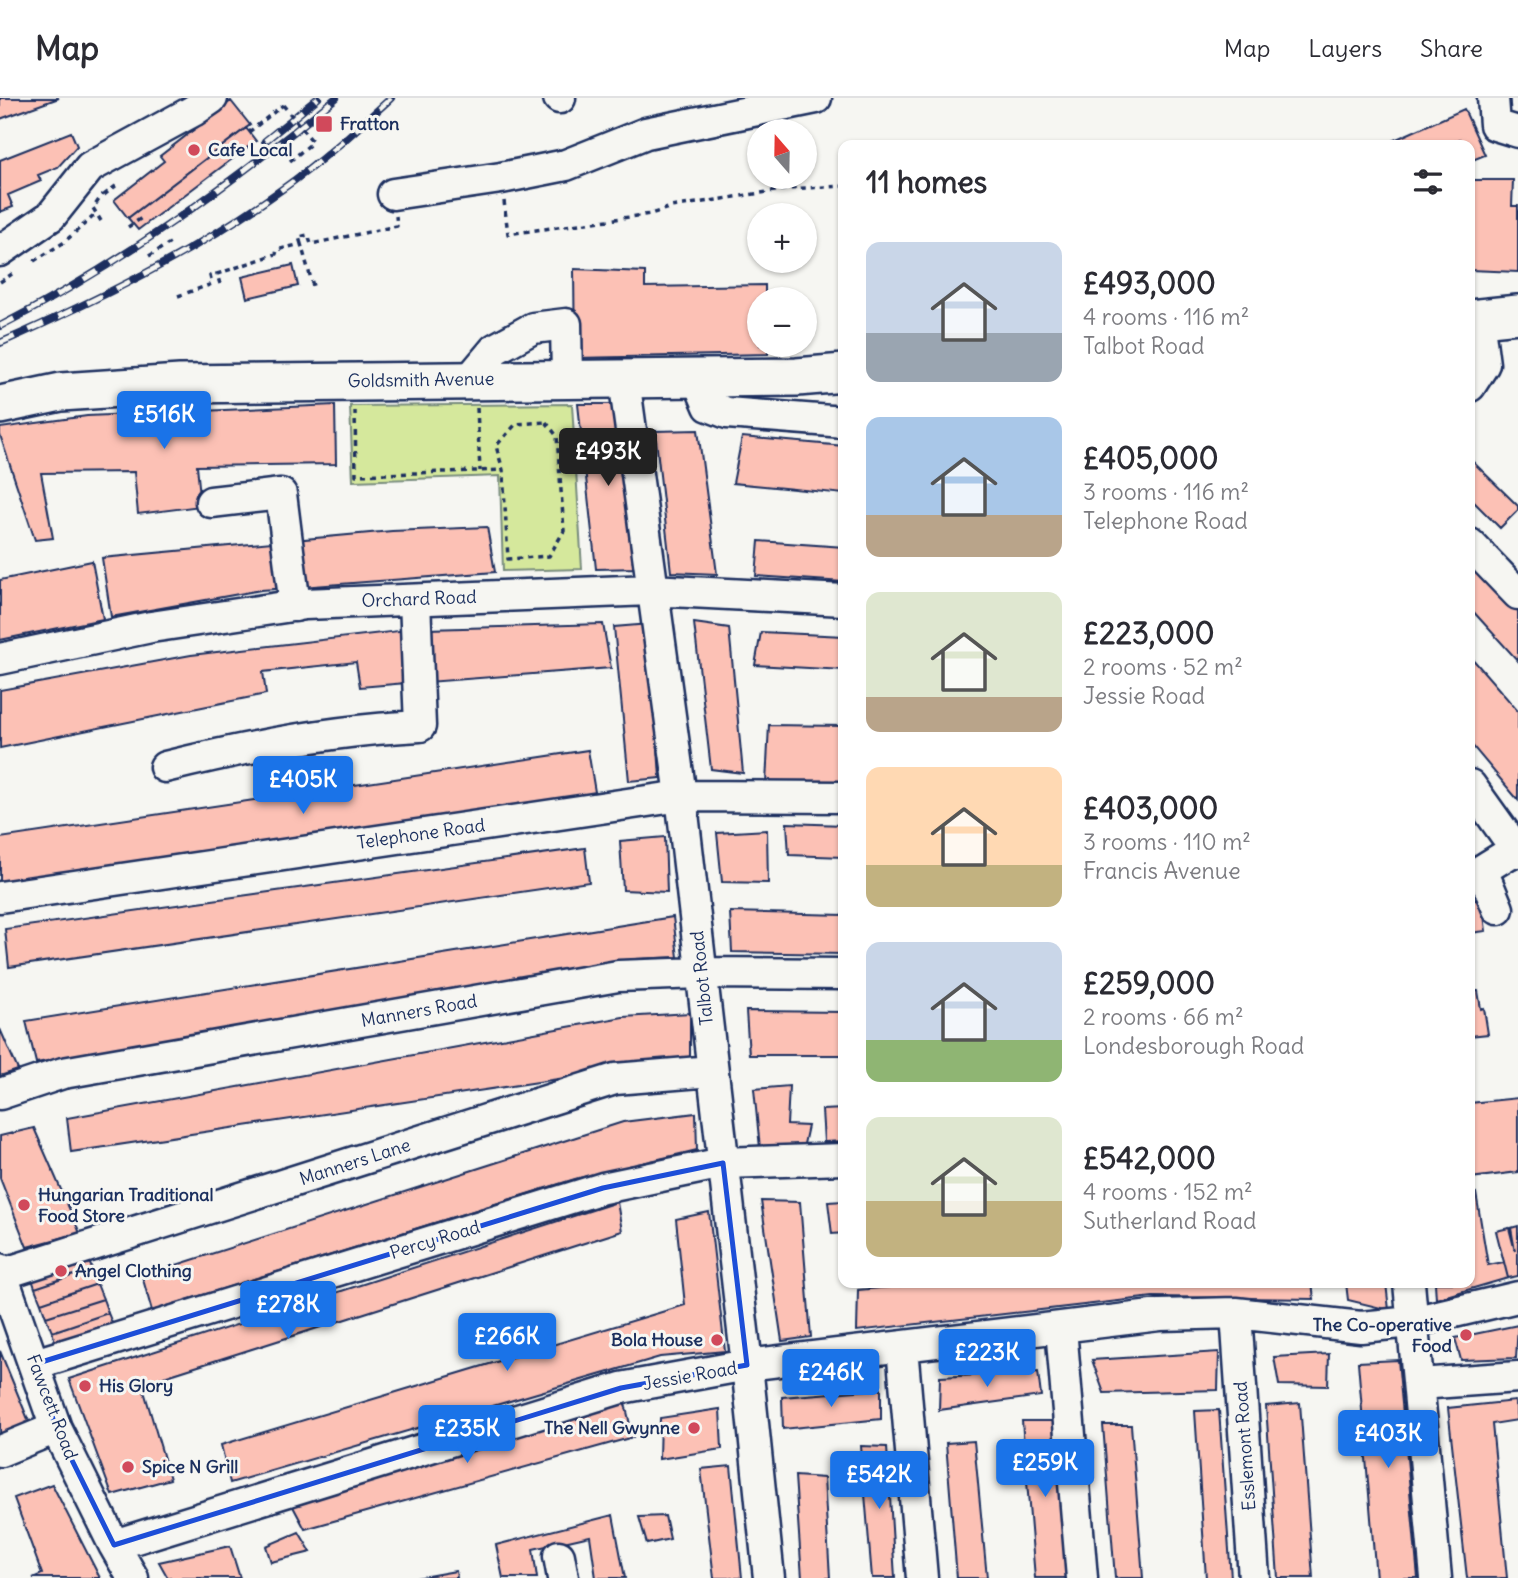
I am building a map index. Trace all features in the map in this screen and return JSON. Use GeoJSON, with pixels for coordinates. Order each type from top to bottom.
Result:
{"type":"FeatureCollection","features":[{"type":"Feature","properties":{"kind":"main road"},"geometry":{"type":"LineString","coordinates":[[1475,319],[1518,314]]}},
{"type":"Feature","properties":{"kind":"main road","name":"Goldsmith Avenue"},"geometry":{"type":"LineString","coordinates":[[0,405],[61,392],[180,384],[473,394],[566,378],[797,377],[838,374]]}},
{"type":"Feature","properties":{"kind":"street"},"geometry":{"type":"LineString","coordinates":[[0,251],[51,216],[90,167],[212,98]]}},
{"type":"Feature","properties":{"kind":"street"},"geometry":{"type":"LineString","coordinates":[[393,194],[501,178],[565,165],[646,133],[816,98]]}},
{"type":"Feature","properties":{"kind":"street"},"geometry":{"type":"LineString","coordinates":[[1493,98],[1495,124],[1518,132]]}},
{"type":"Feature","properties":{"kind":"street"},"geometry":{"type":"LineString","coordinates":[[473,394],[495,349],[533,328],[566,324],[566,378]]}},
{"type":"Feature","properties":{"kind":"street"},"geometry":{"type":"LineString","coordinates":[[1475,324],[1484,364],[1475,378]]}},
{"type":"Feature","properties":{"kind":"street"},"geometry":{"type":"LineString","coordinates":[[696,377],[709,406],[727,413],[838,422]]}},
{"type":"Feature","properties":{"kind":"street"},"geometry":{"type":"LineString","coordinates":[[797,377],[798,419]]}},
{"type":"Feature","properties":{"kind":"street","name":"Talbot Road"},"geometry":{"type":"LineString","coordinates":[[624,379],[681,796],[769,1578]]}},
{"type":"Feature","properties":{"kind":"street"},"geometry":{"type":"LineString","coordinates":[[211,502],[281,494],[295,606]]}},
{"type":"Feature","properties":{"kind":"street"},"geometry":{"type":"LineString","coordinates":[[1475,549],[1518,594]]}},
{"type":"Feature","properties":{"kind":"street","name":"Orchard Road"},"geometry":{"type":"LineString","coordinates":[[0,659],[151,627],[295,606],[651,590],[838,600]]}},
{"type":"Feature","properties":{"kind":"street"},"geometry":{"type":"LineString","coordinates":[[165,767],[304,737],[376,728],[420,726],[415,600]]}},
{"type":"Feature","properties":{"kind":"street"},"geometry":{"type":"LineString","coordinates":[[1475,792],[1517,850],[1482,870],[1498,909]]}},
{"type":"Feature","properties":{"kind":"street","name":"Telephone Road"},"geometry":{"type":"LineString","coordinates":[[0,897],[681,796],[838,797]]}},
{"type":"Feature","properties":{"kind":"street","name":"Manners Road"},"geometry":{"type":"LineString","coordinates":[[0,1094],[63,1073],[618,976],[701,973],[838,974]]}},
{"type":"Feature","properties":{"kind":"street","name":"Manners Lane"},"geometry":{"type":"LineString","coordinates":[[1,1272],[615,1079],[712,1071]]}},
{"type":"Feature","properties":{"kind":"street","name":"Percy Road"},"geometry":{"type":"LineString","coordinates":[[35,1364],[603,1188],[723,1163],[838,1159]]}},
{"type":"Feature","properties":{"kind":"street","name":"Fawcett Road"},"geometry":{"type":"LineString","coordinates":[[1,1272],[56,1428],[133,1578]]}},
{"type":"Feature","properties":{"kind":"street"},"geometry":{"type":"LineString","coordinates":[[1409,1288],[1436,1578]]}},
{"type":"Feature","properties":{"kind":"street","name":"Jessie Road"},"geometry":{"type":"LineString","coordinates":[[114,1545],[621,1388],[747,1365],[1160,1315],[1236,1313],[1361,1327],[1412,1322],[1518,1297]]}},
{"type":"Feature","properties":{"kind":"street","name":"Esslemont Road"},"geometry":{"type":"LineString","coordinates":[[1236,1313],[1254,1578]]}},
{"type":"Feature","properties":{"kind":"street"},"geometry":{"type":"LineString","coordinates":[[1061,1328],[1082,1578]]}},
{"type":"Feature","properties":{"kind":"street"},"geometry":{"type":"LineString","coordinates":[[902,1348],[922,1578]]}},
{"type":"Feature","properties":{"kind":"street"},"geometry":{"type":"LineString","coordinates":[[1419,1384],[1518,1377]]}},
{"type":"Feature","properties":{"kind":"street"},"geometry":{"type":"LineString","coordinates":[[0,1451],[56,1428]]}},
{"type":"Feature","properties":{"kind":"path"},"geometry":{"type":"LineString","coordinates":[[248,132],[283,105],[313,142],[290,161]]}},
{"type":"Feature","properties":{"kind":"path"},"geometry":{"type":"LineString","coordinates":[[501,178],[508,234],[651,214],[671,207],[787,189],[838,186]]}},
{"type":"Feature","properties":{"kind":"path"},"geometry":{"type":"LineString","coordinates":[[313,286],[299,237],[308,235],[310,244],[397,226],[393,194]]}},
{"type":"Feature","properties":{"kind":"path"},"geometry":{"type":"LineString","coordinates":[[128,227],[143,217]]}},
{"type":"Feature","properties":{"kind":"path"},"geometry":{"type":"LineString","coordinates":[[149,256],[170,243]]}},
{"type":"Feature","properties":{"kind":"path"},"geometry":{"type":"LineString","coordinates":[[178,296],[212,284],[210,276],[276,254],[276,250],[301,244]]}},
{"type":"Feature","properties":{"kind":"path"},"geometry":{"type":"LineString","coordinates":[[217,274],[220,284]]}},
{"type":"Feature","properties":{"kind":"path"},"geometry":{"type":"LineString","coordinates":[[473,394],[481,471]]}},
{"type":"Feature","properties":{"kind":"path"},"geometry":{"type":"LineString","coordinates":[[355,411],[356,475],[503,470]]}},
{"type":"Feature","properties":{"kind":"path"},"geometry":{"type":"LineString","coordinates":[[546,422],[557,436],[564,531],[550,556],[508,559],[503,470],[496,446],[516,424],[546,422]]}},
{"type":"Feature","properties":{"kind":"highlighted area"},"geometry":{"type":"Polygon","coordinates":[[[723,1163],[747,1365],[621,1388],[114,1545],[56,1428],[35,1364],[603,1188],[723,1163]]]}},
{"type":"Feature","properties":{"kind":"green space"},"geometry":{"type":"Polygon","coordinates":[[[572,404],[582,569],[503,571],[500,476],[353,481],[350,406],[572,404]]]}},
{"type":"Feature","properties":{"kind":"building"},"geometry":{"type":"Polygon","coordinates":[[[0,98],[59,98],[0,119],[0,98]]]}},
{"type":"Feature","properties":{"kind":"building"},"geometry":{"type":"Polygon","coordinates":[[[231,101],[250,125],[128,218],[114,200],[164,161],[160,156],[231,101]]]}},
{"type":"Feature","properties":{"kind":"building"},"geometry":{"type":"Polygon","coordinates":[[[1464,109],[1485,155],[1475,159],[1475,140],[1394,140],[1464,109]]]}},
{"type":"Feature","properties":{"kind":"building"},"geometry":{"type":"Polygon","coordinates":[[[246,128],[256,141],[138,230],[128,218],[246,128]]]}},
{"type":"Feature","properties":{"kind":"building"},"geometry":{"type":"Polygon","coordinates":[[[71,132],[77,146],[58,167],[38,175],[41,181],[8,195],[13,207],[0,212],[0,160],[71,132]]]}},
{"type":"Feature","properties":{"kind":"building"},"geometry":{"type":"Polygon","coordinates":[[[1475,180],[1513,180],[1512,206],[1518,206],[1518,272],[1475,270],[1475,180]]]}},
{"type":"Feature","properties":{"kind":"building"},"geometry":{"type":"Polygon","coordinates":[[[293,265],[298,286],[247,298],[242,277],[293,265]]]}},
{"type":"Feature","properties":{"kind":"building"},"geometry":{"type":"Polygon","coordinates":[[[574,269],[645,272],[645,287],[765,285],[747,287],[747,354],[575,358],[574,269]]]}},
{"type":"Feature","properties":{"kind":"building"},"geometry":{"type":"Polygon","coordinates":[[[578,404],[617,404],[639,568],[596,569],[578,404]]]}},
{"type":"Feature","properties":{"kind":"building"},"geometry":{"type":"Polygon","coordinates":[[[335,405],[336,464],[197,466],[201,506],[138,514],[134,472],[41,473],[53,538],[35,540],[0,435],[0,428],[87,416],[335,405]]]}},
{"type":"Feature","properties":{"kind":"building"},"geometry":{"type":"Polygon","coordinates":[[[698,430],[717,574],[671,572],[655,431],[698,430]]]}},
{"type":"Feature","properties":{"kind":"building"},"geometry":{"type":"Polygon","coordinates":[[[742,437],[838,445],[838,493],[733,483],[742,437]]]}},
{"type":"Feature","properties":{"kind":"building"},"geometry":{"type":"Polygon","coordinates":[[[1475,464],[1518,506],[1518,510],[1500,528],[1475,503],[1475,464]]]}},
{"type":"Feature","properties":{"kind":"building"},"geometry":{"type":"Polygon","coordinates":[[[487,527],[495,572],[301,587],[294,540],[392,531],[487,527]]]}},
{"type":"Feature","properties":{"kind":"building"},"geometry":{"type":"Polygon","coordinates":[[[282,541],[288,588],[261,590],[111,617],[102,558],[282,541]]]}},
{"type":"Feature","properties":{"kind":"building"},"geometry":{"type":"Polygon","coordinates":[[[759,541],[838,547],[838,582],[756,576],[759,541]]]}},
{"type":"Feature","properties":{"kind":"building"},"geometry":{"type":"Polygon","coordinates":[[[92,561],[103,619],[0,640],[0,580],[92,561]]]}},
{"type":"Feature","properties":{"kind":"building"},"geometry":{"type":"Polygon","coordinates":[[[1475,562],[1518,608],[1518,661],[1475,614],[1475,562]]]}},
{"type":"Feature","properties":{"kind":"building"},"geometry":{"type":"Polygon","coordinates":[[[694,623],[729,628],[743,773],[711,769],[694,623]]]}},
{"type":"Feature","properties":{"kind":"building"},"geometry":{"type":"Polygon","coordinates":[[[603,624],[611,668],[428,682],[427,629],[603,624]]]}},
{"type":"Feature","properties":{"kind":"building"},"geometry":{"type":"Polygon","coordinates":[[[650,624],[660,778],[629,781],[614,627],[650,624]]]}},
{"type":"Feature","properties":{"kind":"building"},"geometry":{"type":"Polygon","coordinates":[[[407,630],[406,683],[360,687],[356,662],[263,672],[266,694],[0,748],[0,690],[191,655],[407,630]]]}},
{"type":"Feature","properties":{"kind":"building"},"geometry":{"type":"Polygon","coordinates":[[[761,632],[838,636],[838,670],[755,665],[761,632]]]}},
{"type":"Feature","properties":{"kind":"building"},"geometry":{"type":"Polygon","coordinates":[[[1475,662],[1518,711],[1518,800],[1475,749],[1475,662]]]}},
{"type":"Feature","properties":{"kind":"building"},"geometry":{"type":"Polygon","coordinates":[[[769,725],[838,726],[838,784],[766,783],[769,725]]]}},
{"type":"Feature","properties":{"kind":"building"},"geometry":{"type":"Polygon","coordinates":[[[588,750],[596,798],[0,881],[0,838],[588,750]]]}},
{"type":"Feature","properties":{"kind":"building"},"geometry":{"type":"Polygon","coordinates":[[[787,823],[838,825],[838,857],[789,855],[787,823]]]}},
{"type":"Feature","properties":{"kind":"building"},"geometry":{"type":"Polygon","coordinates":[[[767,830],[768,883],[722,882],[717,833],[767,830]]]}},
{"type":"Feature","properties":{"kind":"building"},"geometry":{"type":"Polygon","coordinates":[[[665,837],[667,892],[623,890],[620,841],[665,837]]]}},
{"type":"Feature","properties":{"kind":"building"},"geometry":{"type":"Polygon","coordinates":[[[585,848],[589,882],[9,967],[5,929],[585,848]]]}},
{"type":"Feature","properties":{"kind":"building"},"geometry":{"type":"Polygon","coordinates":[[[1482,899],[1486,931],[1475,932],[1475,900],[1482,899]]]}},
{"type":"Feature","properties":{"kind":"building"},"geometry":{"type":"Polygon","coordinates":[[[730,912],[838,915],[838,954],[732,952],[730,912]]]}},
{"type":"Feature","properties":{"kind":"building"},"geometry":{"type":"Polygon","coordinates":[[[673,917],[678,957],[635,959],[36,1063],[26,1021],[673,917]]]}},
{"type":"Feature","properties":{"kind":"building"},"geometry":{"type":"Polygon","coordinates":[[[1475,991],[1478,991],[1481,1009],[1484,1008],[1488,1034],[1475,1035],[1475,991]]]}},
{"type":"Feature","properties":{"kind":"building"},"geometry":{"type":"Polygon","coordinates":[[[746,1011],[838,1012],[838,1055],[749,1055],[746,1011]]]}},
{"type":"Feature","properties":{"kind":"building"},"geometry":{"type":"Polygon","coordinates":[[[690,1013],[690,1067],[631,1068],[71,1152],[67,1118],[623,1017],[690,1013]]]}},
{"type":"Feature","properties":{"kind":"building"},"geometry":{"type":"Polygon","coordinates":[[[0,1029],[18,1070],[0,1076],[0,1029]]]}},
{"type":"Feature","properties":{"kind":"building"},"geometry":{"type":"Polygon","coordinates":[[[789,1086],[787,1125],[808,1126],[804,1144],[760,1148],[754,1089],[789,1086]]]}},
{"type":"Feature","properties":{"kind":"building"},"geometry":{"type":"Polygon","coordinates":[[[1518,1098],[1518,1172],[1475,1177],[1475,1102],[1518,1098]]]}},
{"type":"Feature","properties":{"kind":"building"},"geometry":{"type":"Polygon","coordinates":[[[838,1109],[838,1141],[824,1142],[822,1110],[838,1109]]]}},
{"type":"Feature","properties":{"kind":"building"},"geometry":{"type":"Polygon","coordinates":[[[696,1113],[697,1150],[575,1179],[152,1311],[142,1276],[623,1122],[696,1113]]]}},
{"type":"Feature","properties":{"kind":"building"},"geometry":{"type":"Polygon","coordinates":[[[34,1128],[80,1233],[27,1247],[0,1178],[0,1136],[34,1128]]]}},
{"type":"Feature","properties":{"kind":"building"},"geometry":{"type":"Polygon","coordinates":[[[1475,1193],[1488,1265],[1504,1262],[1508,1278],[1475,1288],[1475,1193]]]}},
{"type":"Feature","properties":{"kind":"building"},"geometry":{"type":"Polygon","coordinates":[[[761,1201],[800,1202],[811,1337],[782,1341],[761,1201]]]}},
{"type":"Feature","properties":{"kind":"building"},"geometry":{"type":"Polygon","coordinates":[[[838,1201],[838,1234],[832,1234],[828,1202],[838,1201]]]}},
{"type":"Feature","properties":{"kind":"building"},"geometry":{"type":"Polygon","coordinates":[[[617,1202],[622,1231],[142,1384],[170,1479],[112,1495],[69,1379],[617,1202]]]}},
{"type":"Feature","properties":{"kind":"building"},"geometry":{"type":"Polygon","coordinates":[[[709,1212],[725,1351],[660,1357],[230,1483],[221,1445],[685,1305],[676,1219],[709,1212]]]}},
{"type":"Feature","properties":{"kind":"building"},"geometry":{"type":"Polygon","coordinates":[[[1518,1226],[1518,1276],[1508,1278],[1496,1231],[1509,1228],[1515,1251],[1511,1228],[1518,1226]]]}},
{"type":"Feature","properties":{"kind":"building","name":"Angel Clothing"},"geometry":{"type":"Polygon","coordinates":[[[86,1254],[92,1269],[35,1288],[30,1273],[86,1254]]]}},
{"type":"Feature","properties":{"kind":"building"},"geometry":{"type":"Polygon","coordinates":[[[92,1269],[97,1284],[41,1303],[35,1288],[92,1269]]]}},
{"type":"Feature","properties":{"kind":"building"},"geometry":{"type":"Polygon","coordinates":[[[97,1284],[103,1299],[46,1317],[41,1303],[97,1284]]]}},
{"type":"Feature","properties":{"kind":"building"},"geometry":{"type":"Polygon","coordinates":[[[1313,1288],[1314,1299],[1153,1297],[857,1331],[858,1290],[1313,1288]]]}},
{"type":"Feature","properties":{"kind":"building"},"geometry":{"type":"Polygon","coordinates":[[[1347,1288],[1387,1288],[1389,1310],[1348,1300],[1347,1288]]]}},
{"type":"Feature","properties":{"kind":"building"},"geometry":{"type":"Polygon","coordinates":[[[1435,1288],[1474,1288],[1436,1299],[1435,1288]]]}},
{"type":"Feature","properties":{"kind":"building"},"geometry":{"type":"Polygon","coordinates":[[[103,1299],[108,1313],[52,1332],[46,1317],[103,1299]]]}},
{"type":"Feature","properties":{"kind":"building"},"geometry":{"type":"Polygon","coordinates":[[[108,1313],[114,1328],[57,1347],[52,1332],[108,1313]]]}},
{"type":"Feature","properties":{"kind":"building"},"geometry":{"type":"Polygon","coordinates":[[[1518,1325],[1516,1358],[1461,1360],[1455,1338],[1518,1325]]]}},
{"type":"Feature","properties":{"kind":"building"},"geometry":{"type":"Polygon","coordinates":[[[0,1351],[30,1424],[0,1435],[0,1351]]]}},
{"type":"Feature","properties":{"kind":"building"},"geometry":{"type":"Polygon","coordinates":[[[1219,1352],[1218,1390],[1104,1393],[1092,1360],[1219,1352]]]}},
{"type":"Feature","properties":{"kind":"building"},"geometry":{"type":"Polygon","coordinates":[[[1329,1354],[1328,1386],[1279,1385],[1274,1357],[1329,1354]]]}},
{"type":"Feature","properties":{"kind":"building"},"geometry":{"type":"Polygon","coordinates":[[[1398,1360],[1418,1578],[1376,1578],[1358,1362],[1398,1360]]]}},
{"type":"Feature","properties":{"kind":"building"},"geometry":{"type":"Polygon","coordinates":[[[1038,1372],[1041,1396],[939,1410],[940,1377],[1038,1372]]]}},
{"type":"Feature","properties":{"kind":"building"},"geometry":{"type":"Polygon","coordinates":[[[881,1389],[881,1419],[783,1429],[782,1397],[881,1389]]]}},
{"type":"Feature","properties":{"kind":"building"},"geometry":{"type":"Polygon","coordinates":[[[624,1399],[633,1437],[305,1529],[289,1499],[624,1399]]]}},
{"type":"Feature","properties":{"kind":"building"},"geometry":{"type":"Polygon","coordinates":[[[1515,1401],[1518,1420],[1492,1424],[1507,1578],[1467,1578],[1448,1408],[1515,1401]]]}},
{"type":"Feature","properties":{"kind":"building"},"geometry":{"type":"Polygon","coordinates":[[[1300,1403],[1313,1578],[1278,1578],[1266,1406],[1300,1403]]]}},
{"type":"Feature","properties":{"kind":"building"},"geometry":{"type":"Polygon","coordinates":[[[720,1409],[722,1449],[659,1459],[660,1418],[720,1409]]]}},
{"type":"Feature","properties":{"kind":"building"},"geometry":{"type":"Polygon","coordinates":[[[1219,1410],[1231,1578],[1206,1578],[1195,1411],[1219,1410]]]}},
{"type":"Feature","properties":{"kind":"building"},"geometry":{"type":"Polygon","coordinates":[[[1022,1421],[1056,1421],[1067,1578],[1035,1578],[1022,1421]]]}},
{"type":"Feature","properties":{"kind":"building"},"geometry":{"type":"Polygon","coordinates":[[[1103,1425],[1131,1425],[1143,1578],[1115,1578],[1103,1425]]]}},
{"type":"Feature","properties":{"kind":"building"},"geometry":{"type":"Polygon","coordinates":[[[974,1441],[987,1578],[957,1578],[946,1443],[974,1441]]]}},
{"type":"Feature","properties":{"kind":"building"},"geometry":{"type":"Polygon","coordinates":[[[861,1446],[887,1447],[895,1578],[872,1578],[861,1446]]]}},
{"type":"Feature","properties":{"kind":"building"},"geometry":{"type":"Polygon","coordinates":[[[731,1466],[742,1578],[714,1578],[701,1469],[731,1466]]]}},
{"type":"Feature","properties":{"kind":"building"},"geometry":{"type":"Polygon","coordinates":[[[795,1476],[824,1478],[830,1578],[802,1578],[795,1476]]]}},
{"type":"Feature","properties":{"kind":"building"},"geometry":{"type":"Polygon","coordinates":[[[52,1484],[100,1578],[33,1578],[42,1574],[14,1498],[52,1484]]]}},
{"type":"Feature","properties":{"kind":"building"},"geometry":{"type":"Polygon","coordinates":[[[613,1515],[625,1578],[596,1578],[590,1536],[533,1549],[537,1578],[503,1578],[496,1545],[613,1515]]]}},
{"type":"Feature","properties":{"kind":"building"},"geometry":{"type":"Polygon","coordinates":[[[665,1516],[670,1539],[647,1544],[639,1517],[665,1516]]]}},
{"type":"Feature","properties":{"kind":"building"},"geometry":{"type":"Polygon","coordinates":[[[299,1532],[311,1552],[271,1562],[266,1546],[299,1532]]]}},
{"type":"Feature","properties":{"kind":"building"},"geometry":{"type":"Polygon","coordinates":[[[230,1546],[240,1578],[168,1578],[159,1562],[230,1546]]]}},
{"type":"Feature","properties":{"kind":"building"},"geometry":{"type":"Polygon","coordinates":[[[456,1571],[457,1578],[416,1578],[456,1571]]]}},
{"type":"Feature","properties":{"kind":"railway"},"geometry":{"type":"LineString","coordinates":[[265,141],[318,98]]}},
{"type":"Feature","properties":{"kind":"railway"},"geometry":{"type":"LineString","coordinates":[[0,326],[88,277],[174,221],[336,98]]}},
{"type":"Feature","properties":{"kind":"railway"},"geometry":{"type":"LineString","coordinates":[[0,343],[109,292],[179,255],[248,213],[310,169],[391,98]]}},
{"type":"Feature","properties":{"kind":"place","name":"Fratton"},"geometry":{"type":"Point","coordinates":[324,124]}},
{"type":"Feature","properties":{"kind":"place","name":"Cafe Local"},"geometry":{"type":"Point","coordinates":[194,150]}},
{"type":"Feature","properties":{"kind":"place","name":"Hungarian Traditional Food Store"},"geometry":{"type":"Point","coordinates":[24,1205]}},
{"type":"Feature","properties":{"kind":"place","name":"Angel Clothing"},"geometry":{"type":"Point","coordinates":[61,1271]}},
{"type":"Feature","properties":{"kind":"place","name":"The Co-operative Food"},"geometry":{"type":"Point","coordinates":[1466,1335]}},
{"type":"Feature","properties":{"kind":"place","name":"Bola House"},"geometry":{"type":"Point","coordinates":[717,1340]}},
{"type":"Feature","properties":{"kind":"place","name":"His Glory"},"geometry":{"type":"Point","coordinates":[85,1386]}},
{"type":"Feature","properties":{"kind":"place","name":"The Nell Gwynne"},"geometry":{"type":"Point","coordinates":[694,1428]}},
{"type":"Feature","properties":{"kind":"place","name":"Spice N Grill"},"geometry":{"type":"Point","coordinates":[128,1467]}}]}
